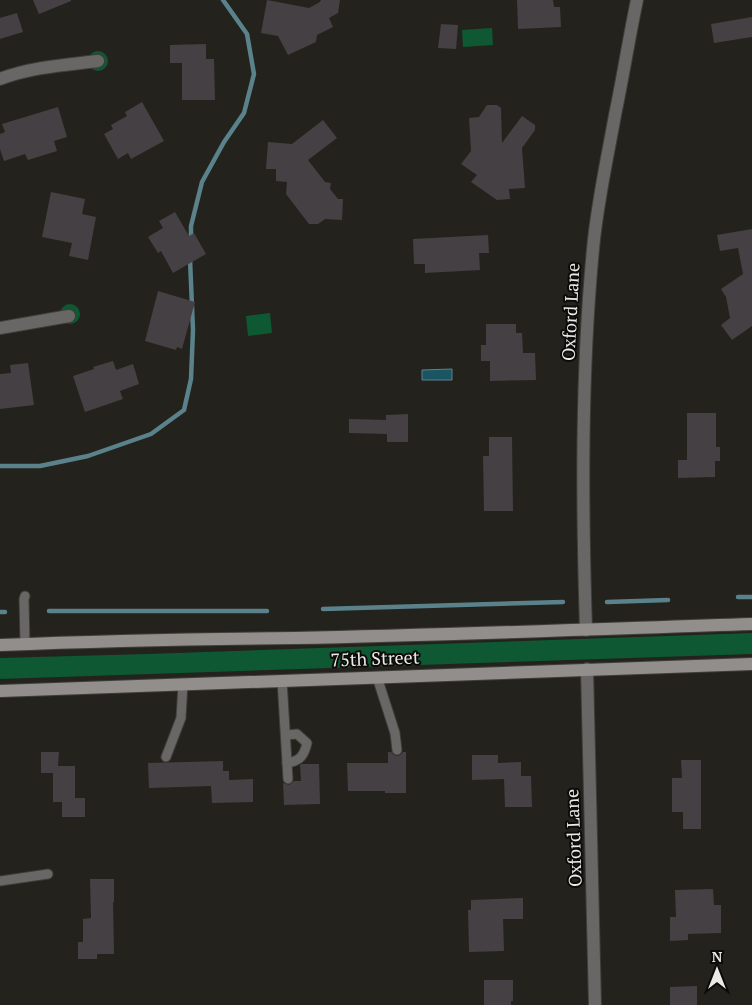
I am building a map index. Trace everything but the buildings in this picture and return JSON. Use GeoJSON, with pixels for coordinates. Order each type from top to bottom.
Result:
{"type":"FeatureCollection","features":[{"type":"Feature","properties":{"kind":"main road","name":"75th Street"},"geometry":{"type":"LineString","coordinates":[[0,645],[752,624]]}},
{"type":"Feature","properties":{"kind":"main road","name":"75th Street"},"geometry":{"type":"LineString","coordinates":[[0,691],[752,664]]}},
{"type":"Feature","properties":{"kind":"street","name":"Oxford Lane"},"geometry":{"type":"LineString","coordinates":[[586,630],[583,540],[584,397],[588,309],[604,169],[637,0]]}},
{"type":"Feature","properties":{"kind":"street"},"geometry":{"type":"LineString","coordinates":[[0,79],[36,69],[98,61]]}},
{"type":"Feature","properties":{"kind":"street"},"geometry":{"type":"LineString","coordinates":[[0,328],[69,316]]}},
{"type":"Feature","properties":{"kind":"street","name":"Oxford Lane"},"geometry":{"type":"LineString","coordinates":[[587,669],[596,1005]]}},
{"type":"Feature","properties":{"kind":"lane"},"geometry":{"type":"LineString","coordinates":[[24,644],[25,596]]}},
{"type":"Feature","properties":{"kind":"lane"},"geometry":{"type":"LineString","coordinates":[[377,677],[395,733],[397,750]]}},
{"type":"Feature","properties":{"kind":"lane"},"geometry":{"type":"LineString","coordinates":[[282,680],[288,779]]}},
{"type":"Feature","properties":{"kind":"lane"},"geometry":{"type":"LineString","coordinates":[[166,757],[181,718],[183,684]]}},
{"type":"Feature","properties":{"kind":"lane"},"geometry":{"type":"LineString","coordinates":[[286,735],[297,734],[307,743],[305,752],[296,761],[287,763]]}},
{"type":"Feature","properties":{"kind":"lane"},"geometry":{"type":"LineString","coordinates":[[0,881],[48,874]]}},
{"type":"Feature","properties":{"kind":"green space"},"geometry":{"type":"Polygon","coordinates":[[[492,28],[493,45],[463,47],[462,30],[492,28]]]}},
{"type":"Feature","properties":{"kind":"green space"},"geometry":{"type":"Polygon","coordinates":[[[94,51],[102,51],[108,57],[108,65],[102,71],[94,71],[88,65],[88,57],[94,51]]]}},
{"type":"Feature","properties":{"kind":"green space"},"geometry":{"type":"Polygon","coordinates":[[[66,304],[74,304],[80,310],[80,318],[74,324],[66,324],[60,318],[60,310],[66,304]]]}},
{"type":"Feature","properties":{"kind":"green space"},"geometry":{"type":"Polygon","coordinates":[[[270,313],[272,333],[248,336],[246,316],[270,313]]]}},
{"type":"Feature","properties":{"kind":"green space"},"geometry":{"type":"Polygon","coordinates":[[[752,633],[752,654],[0,679],[0,658],[752,633]]]}},
{"type":"Feature","properties":{"kind":"water"},"geometry":{"type":"Polygon","coordinates":[[[452,369],[452,380],[422,380],[422,370],[452,369]]]}},
{"type":"Feature","properties":{"kind":"waterway"},"geometry":{"type":"LineString","coordinates":[[191,239],[191,226],[202,182],[224,142],[244,113],[254,74],[247,34],[223,0]]}},
{"type":"Feature","properties":{"kind":"waterway"},"geometry":{"type":"LineString","coordinates":[[0,466],[40,466],[88,456],[151,434],[184,410],[191,379],[193,330],[190,259]]}},
{"type":"Feature","properties":{"kind":"waterway"},"geometry":{"type":"LineString","coordinates":[[738,597],[752,597]]}},
{"type":"Feature","properties":{"kind":"waterway"},"geometry":{"type":"LineString","coordinates":[[607,602],[668,600]]}},
{"type":"Feature","properties":{"kind":"waterway"},"geometry":{"type":"LineString","coordinates":[[323,609],[563,602]]}},
{"type":"Feature","properties":{"kind":"waterway"},"geometry":{"type":"LineString","coordinates":[[49,611],[267,611]]}},
{"type":"Feature","properties":{"kind":"waterway"},"geometry":{"type":"LineString","coordinates":[[0,612],[5,612]]}}]}
